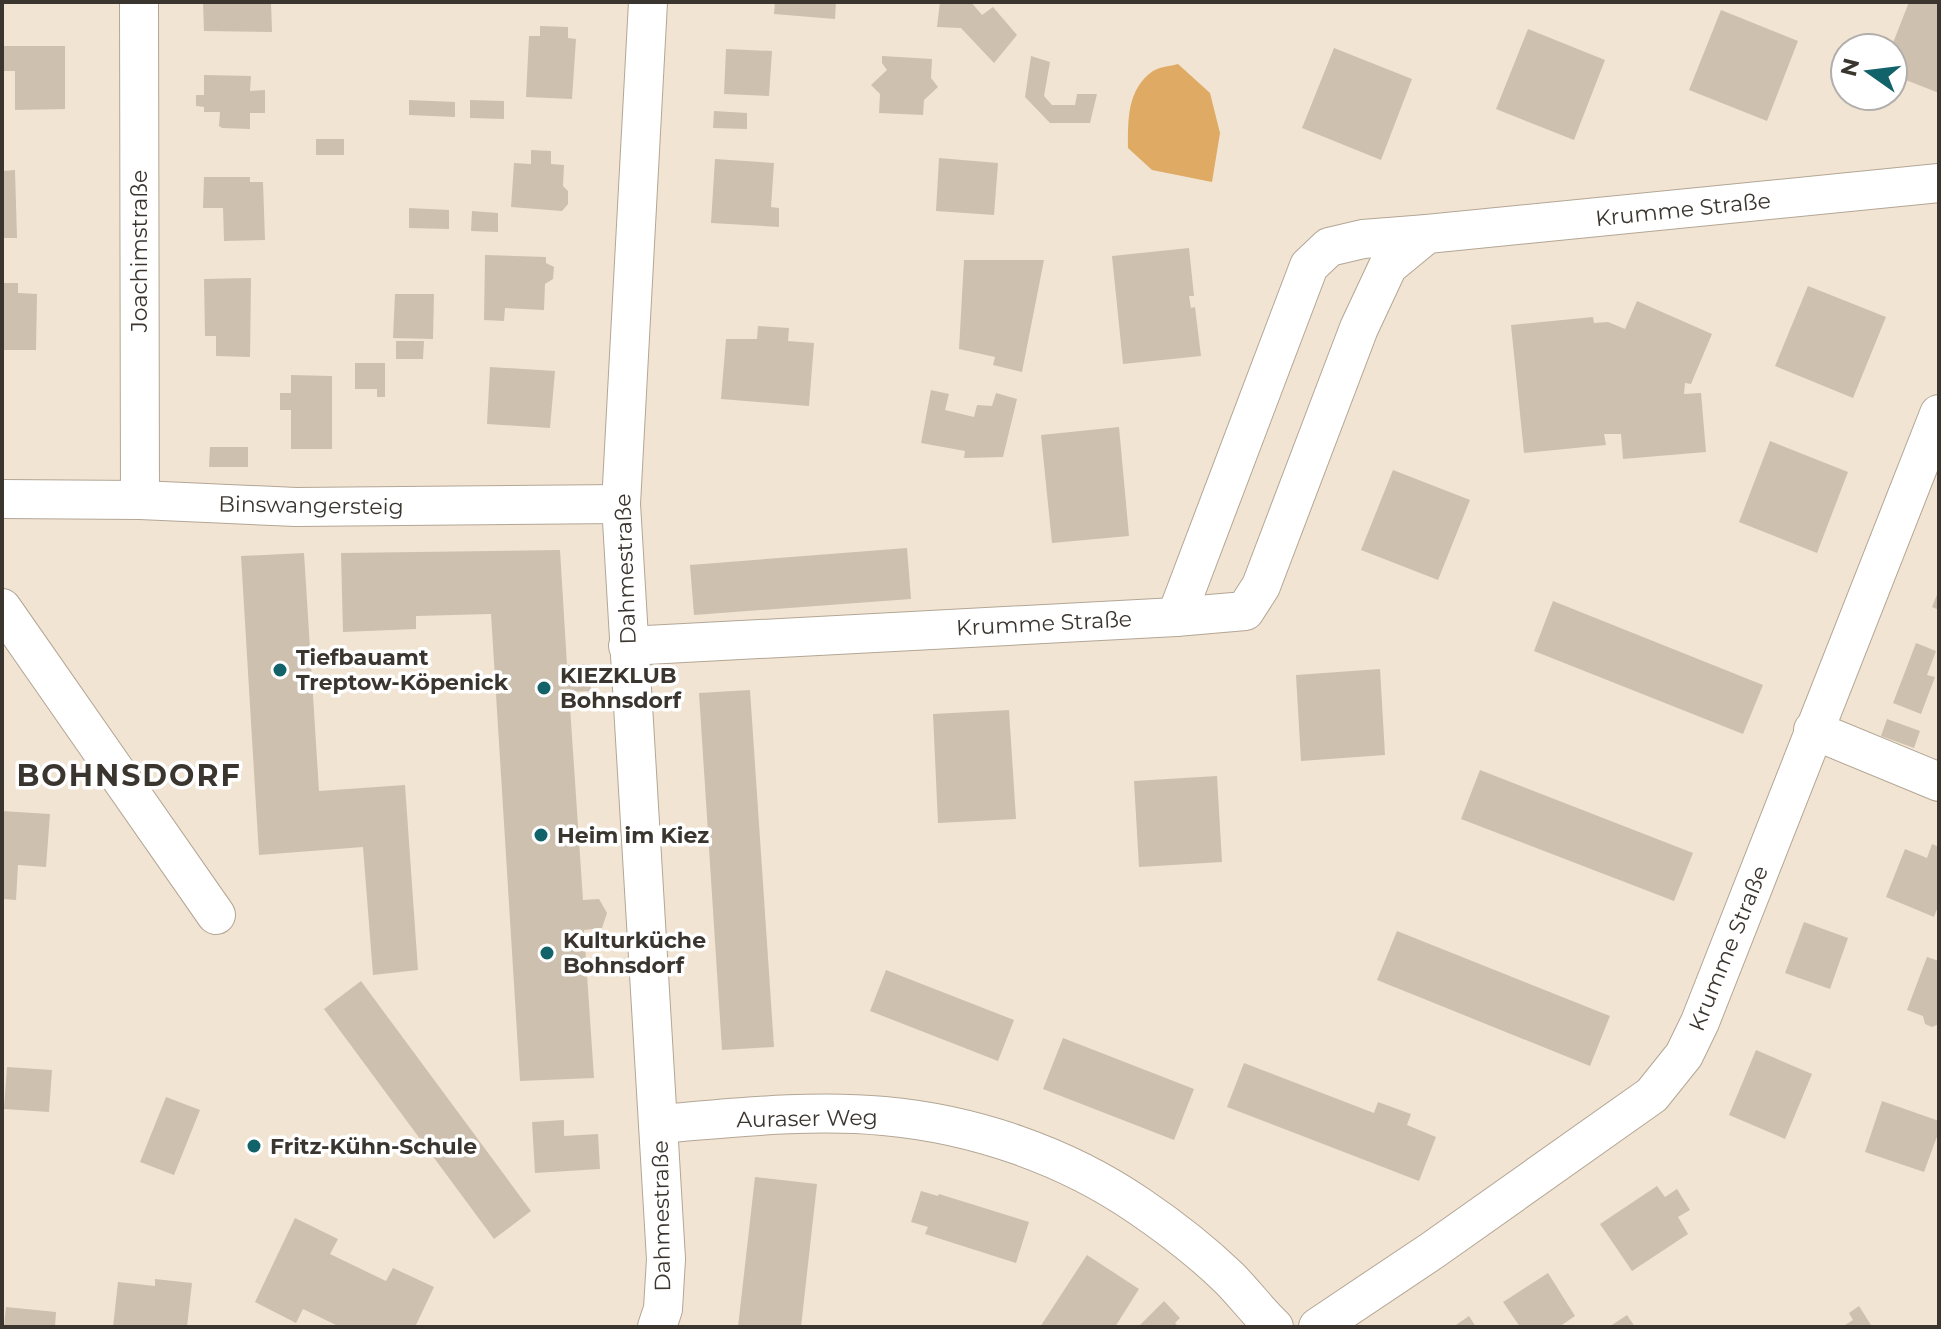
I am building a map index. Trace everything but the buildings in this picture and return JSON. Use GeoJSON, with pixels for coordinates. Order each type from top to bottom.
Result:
{"type":"FeatureCollection","features":[{"type":"Feature","properties":{"kind":"street","name":"Joachimstraße"},"geometry":{"type":"LineString","coordinates":[[139,2],[140,500]]}},
{"type":"Feature","properties":{"kind":"street","name":"Dahmestraße"},"geometry":{"type":"LineString","coordinates":[[648,2],[621,504],[666,1259],[663,1309],[657,1327]]}},
{"type":"Feature","properties":{"kind":"street","name":"Krumme Straße"},"geometry":{"type":"LineString","coordinates":[[1176,617],[1309,266],[1329,247],[1363,239],[1939,183]]}},
{"type":"Feature","properties":{"kind":"street","name":"Krumme Straße"},"geometry":{"type":"LineString","coordinates":[[628,646],[1245,611],[1261,586],[1359,328],[1388,266],[1427,234]]}},
{"type":"Feature","properties":{"kind":"street","name":"Krumme Straße"},"geometry":{"type":"LineString","coordinates":[[1318,1327],[1652,1095],[1684,1055],[1700,1022],[1939,414]]}},
{"type":"Feature","properties":{"kind":"street","name":"Binswangersteig"},"geometry":{"type":"LineString","coordinates":[[2,499],[140,500],[311,507],[621,504]]}},
{"type":"Feature","properties":{"kind":"street"},"geometry":{"type":"LineString","coordinates":[[2,608],[216,915]]}},
{"type":"Feature","properties":{"kind":"street"},"geometry":{"type":"LineString","coordinates":[[1813,730],[1939,782]]}},
{"type":"Feature","properties":{"kind":"street","name":"Auraser Weg"},"geometry":{"type":"LineString","coordinates":[[659,1124],[836,1114],[883,1116],[927,1121],[1008,1141],[1052,1158],[1138,1205],[1228,1277],[1274,1327]]}},
{"type":"Feature","properties":{"kind":"shaded area"},"geometry":{"type":"Polygon","coordinates":[[[1178,64],[1210,93],[1220,133],[1212,182],[1152,170],[1128,148],[1131,106],[1138,87],[1153,71],[1178,64]]]}},
{"type":"Feature","properties":{"kind":"place","name":"Tiefbauamt Treptow-Köpenick"},"geometry":{"type":"Point","coordinates":[280,670]}},
{"type":"Feature","properties":{"kind":"place","name":"KIEZKLUB Bohnsdorf"},"geometry":{"type":"Point","coordinates":[544,688]}},
{"type":"Feature","properties":{"kind":"place","name":"Heim im Kiez"},"geometry":{"type":"Point","coordinates":[541,835]}},
{"type":"Feature","properties":{"kind":"place","name":"Kulturküche Bohnsdorf"},"geometry":{"type":"Point","coordinates":[547,953]}},
{"type":"Feature","properties":{"kind":"place","name":"Fritz-Kühn-Schule"},"geometry":{"type":"Point","coordinates":[254,1146]}},
{"type":"Feature","properties":{"kind":"district","name":"BOHNSDORF"},"geometry":{"type":"Point","coordinates":[129,776]}}]}
